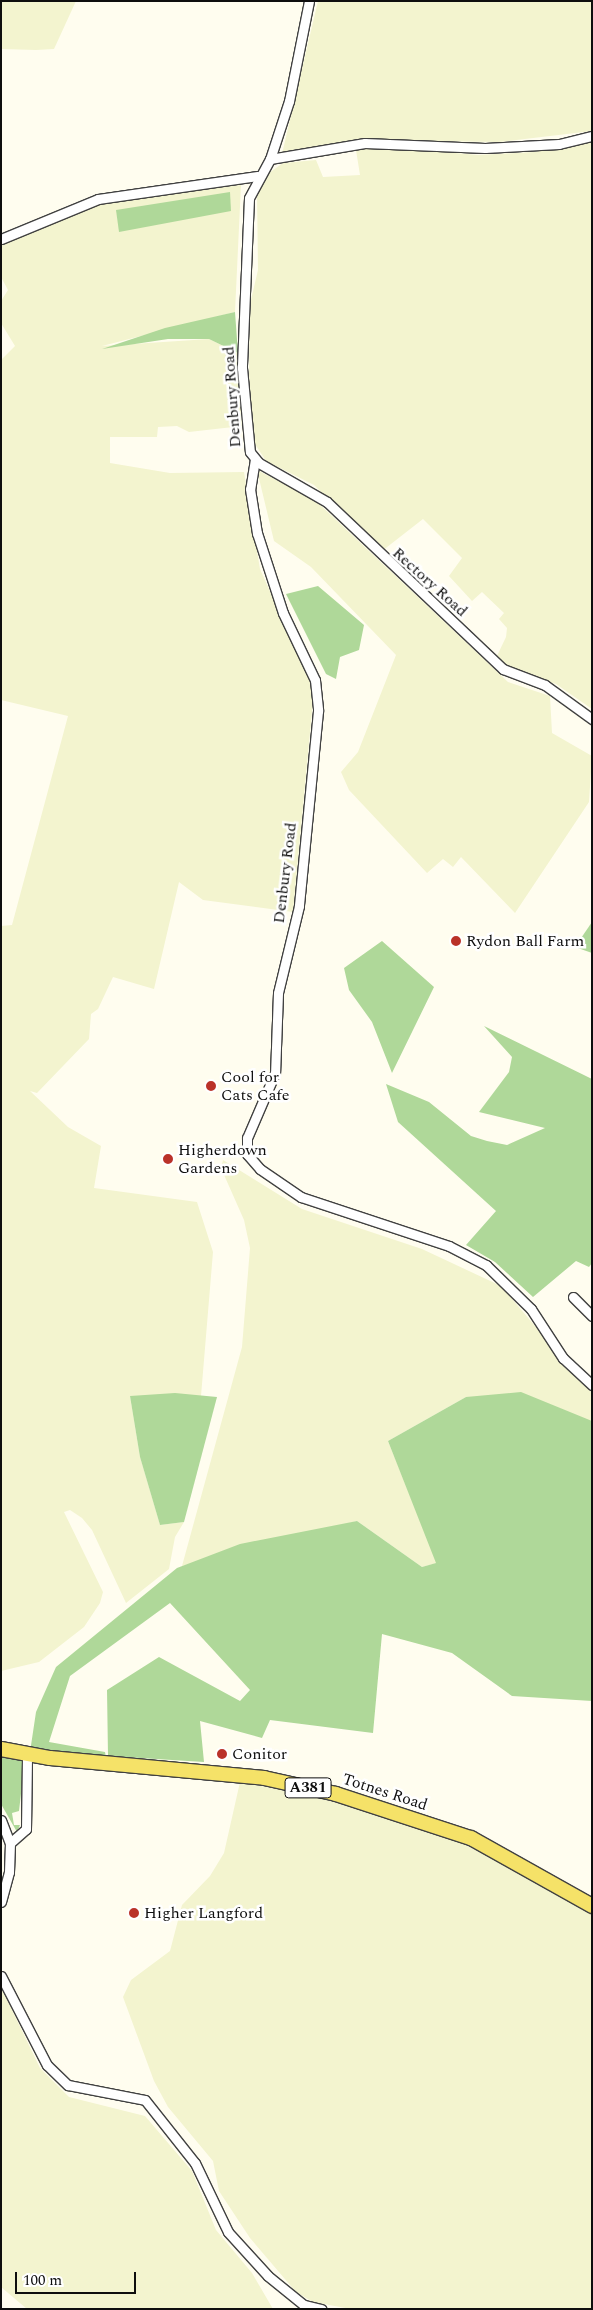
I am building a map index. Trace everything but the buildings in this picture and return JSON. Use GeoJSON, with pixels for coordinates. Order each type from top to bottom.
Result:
{"type":"FeatureCollection","features":[{"type":"Feature","properties":{"kind":"main road","name":"Totnes Road"},"geometry":{"type":"LineString","coordinates":[[1,1749],[27,1754],[264,1778],[336,1794],[471,1838],[592,1906]]}},
{"type":"Feature","properties":{"kind":"street","name":"Denbury Road"},"geometry":{"type":"LineString","coordinates":[[309,1],[289,101],[270,159],[257,176],[249,198],[242,368],[248,447],[255,459],[250,489],[257,533],[283,613],[315,680],[318,711],[298,906],[278,993],[275,1073],[247,1138],[247,1154],[260,1169],[302,1197],[449,1246],[486,1265],[532,1309],[563,1358],[592,1385]]}},
{"type":"Feature","properties":{"kind":"street"},"geometry":{"type":"LineString","coordinates":[[270,159],[365,143],[484,148],[559,144],[592,136]]}},
{"type":"Feature","properties":{"kind":"street"},"geometry":{"type":"LineString","coordinates":[[1,239],[98,199],[257,176]]}},
{"type":"Feature","properties":{"kind":"street","name":"Rectory Road"},"geometry":{"type":"LineString","coordinates":[[255,459],[327,502],[503,669],[544,685],[592,719]]}},
{"type":"Feature","properties":{"kind":"street"},"geometry":{"type":"LineString","coordinates":[[573,1298],[592,1316]]}},
{"type":"Feature","properties":{"kind":"street"},"geometry":{"type":"LineString","coordinates":[[10,1843],[26,1829],[27,1754]]}},
{"type":"Feature","properties":{"kind":"street"},"geometry":{"type":"LineString","coordinates":[[1,1820],[10,1843],[9,1872],[1,1902]]}},
{"type":"Feature","properties":{"kind":"street"},"geometry":{"type":"LineString","coordinates":[[1,1976],[46,2065],[68,2085],[145,2100],[196,2163],[228,2232],[268,2276],[304,2305],[322,2309]]}},
{"type":"Feature","properties":{"kind":"green space"},"geometry":{"type":"Polygon","coordinates":[[[1,1],[76,1],[54,49],[36,50],[1,49],[1,1]]]}},
{"type":"Feature","properties":{"kind":"green space"},"geometry":{"type":"Polygon","coordinates":[[[318,1],[592,1],[592,131],[499,142],[364,140],[282,154],[318,1]]]}},
{"type":"Feature","properties":{"kind":"green space"},"geometry":{"type":"Polygon","coordinates":[[[592,140],[592,709],[556,684],[508,669],[496,658],[506,637],[507,628],[499,619],[504,613],[482,592],[472,601],[449,576],[462,558],[423,519],[382,551],[314,485],[266,461],[253,441],[249,374],[250,304],[258,270],[257,194],[269,173],[283,163],[316,160],[323,177],[360,175],[356,150],[387,147],[478,155],[534,152],[592,140]]]}},
{"type":"Feature","properties":{"kind":"green space"},"geometry":{"type":"Polygon","coordinates":[[[241,185],[235,312],[102,346],[209,339],[238,353],[242,426],[189,432],[177,426],[158,427],[157,437],[110,437],[110,463],[170,473],[244,472],[260,569],[314,690],[293,912],[203,900],[179,882],[154,989],[113,977],[98,1009],[91,1014],[89,1039],[37,1093],[30,1091],[68,1127],[101,1146],[94,1188],[197,1202],[213,1252],[201,1396],[130,1396],[140,1457],[160,1525],[184,1522],[175,1537],[169,1569],[126,1603],[92,1530],[82,1518],[70,1510],[64,1512],[103,1592],[100,1603],[84,1627],[39,1662],[1,1671],[1,926],[12,925],[68,716],[1,700],[1,360],[15,346],[1,323],[1,301],[8,290],[1,277],[1,244],[105,202],[241,185]]]}},
{"type":"Feature","properties":{"kind":"green space"},"geometry":{"type":"Polygon","coordinates":[[[230,192],[231,211],[119,232],[116,210],[230,192]]]}},
{"type":"Feature","properties":{"kind":"green space"},"geometry":{"type":"Polygon","coordinates":[[[235,312],[238,353],[209,339],[168,339],[102,349],[165,328],[235,312]]]}},
{"type":"Feature","properties":{"kind":"green space"},"geometry":{"type":"Polygon","coordinates":[[[257,470],[315,500],[508,682],[550,696],[552,733],[592,756],[589,802],[515,913],[461,857],[453,867],[443,859],[427,873],[349,790],[341,772],[358,752],[396,655],[311,567],[274,541],[257,470]]]}},
{"type":"Feature","properties":{"kind":"green space"},"geometry":{"type":"Polygon","coordinates":[[[318,586],[364,625],[359,650],[340,657],[336,679],[326,674],[286,594],[318,586]]]}},
{"type":"Feature","properties":{"kind":"green space"},"geometry":{"type":"Polygon","coordinates":[[[592,922],[592,953],[575,947],[592,922]]]}},
{"type":"Feature","properties":{"kind":"green space"},"geometry":{"type":"Polygon","coordinates":[[[382,941],[434,987],[392,1073],[372,1022],[349,990],[344,968],[382,941]]]}},
{"type":"Feature","properties":{"kind":"green space"},"geometry":{"type":"Polygon","coordinates":[[[484,1026],[592,1079],[592,1263],[589,1267],[576,1261],[533,1297],[495,1262],[466,1245],[496,1211],[398,1122],[386,1084],[429,1102],[471,1136],[487,1141],[507,1145],[545,1128],[479,1112],[509,1072],[512,1057],[484,1026]]]}},
{"type":"Feature","properties":{"kind":"green space"},"geometry":{"type":"Polygon","coordinates":[[[223,1160],[302,1209],[422,1249],[501,1286],[592,1393],[592,1421],[466,1397],[388,1441],[437,1563],[422,1567],[357,1521],[182,1566],[242,1347],[250,1248],[244,1220],[221,1168],[223,1160]]]}},
{"type":"Feature","properties":{"kind":"green space"},"geometry":{"type":"Polygon","coordinates":[[[521,1392],[592,1421],[592,1701],[512,1696],[452,1653],[382,1634],[373,1733],[270,1720],[262,1738],[200,1721],[204,1762],[108,1756],[107,1690],[159,1657],[240,1701],[250,1690],[170,1603],[70,1676],[49,1742],[105,1752],[106,1757],[30,1752],[36,1712],[56,1667],[177,1568],[240,1544],[357,1521],[422,1567],[436,1563],[388,1441],[466,1397],[521,1392]]]}},
{"type":"Feature","properties":{"kind":"green space"},"geometry":{"type":"Polygon","coordinates":[[[175,1393],[217,1397],[184,1522],[160,1525],[140,1457],[130,1396],[175,1393]]]}},
{"type":"Feature","properties":{"kind":"green space"},"geometry":{"type":"Polygon","coordinates":[[[1,1753],[25,1759],[19,1811],[12,1813],[14,1825],[20,1825],[17,1832],[1,1804],[1,1753]]]}},
{"type":"Feature","properties":{"kind":"green space"},"geometry":{"type":"Polygon","coordinates":[[[240,1782],[333,1800],[450,1838],[541,1880],[592,1911],[592,2309],[351,2309],[313,2302],[296,2292],[250,2238],[219,2191],[213,2161],[168,2107],[154,2081],[123,1997],[131,1980],[170,1951],[182,1905],[210,1876],[224,1853],[240,1782]]]}},
{"type":"Feature","properties":{"kind":"green space"},"geometry":{"type":"Polygon","coordinates":[[[1,1987],[40,2068],[69,2097],[145,2116],[192,2171],[216,2230],[252,2273],[273,2309],[27,2309],[1,2287],[1,1987]]]}},
{"type":"Feature","properties":{"kind":"place","name":"Rydon Ball Farm"},"geometry":{"type":"Point","coordinates":[456,941]}},
{"type":"Feature","properties":{"kind":"place","name":"Cool for Cats Cafe"},"geometry":{"type":"Point","coordinates":[211,1086]}},
{"type":"Feature","properties":{"kind":"place","name":"Higherdown Gardens"},"geometry":{"type":"Point","coordinates":[168,1159]}},
{"type":"Feature","properties":{"kind":"place","name":"Conitor"},"geometry":{"type":"Point","coordinates":[222,1754]}},
{"type":"Feature","properties":{"kind":"place","name":"Higher Langford"},"geometry":{"type":"Point","coordinates":[134,1913]}}]}
